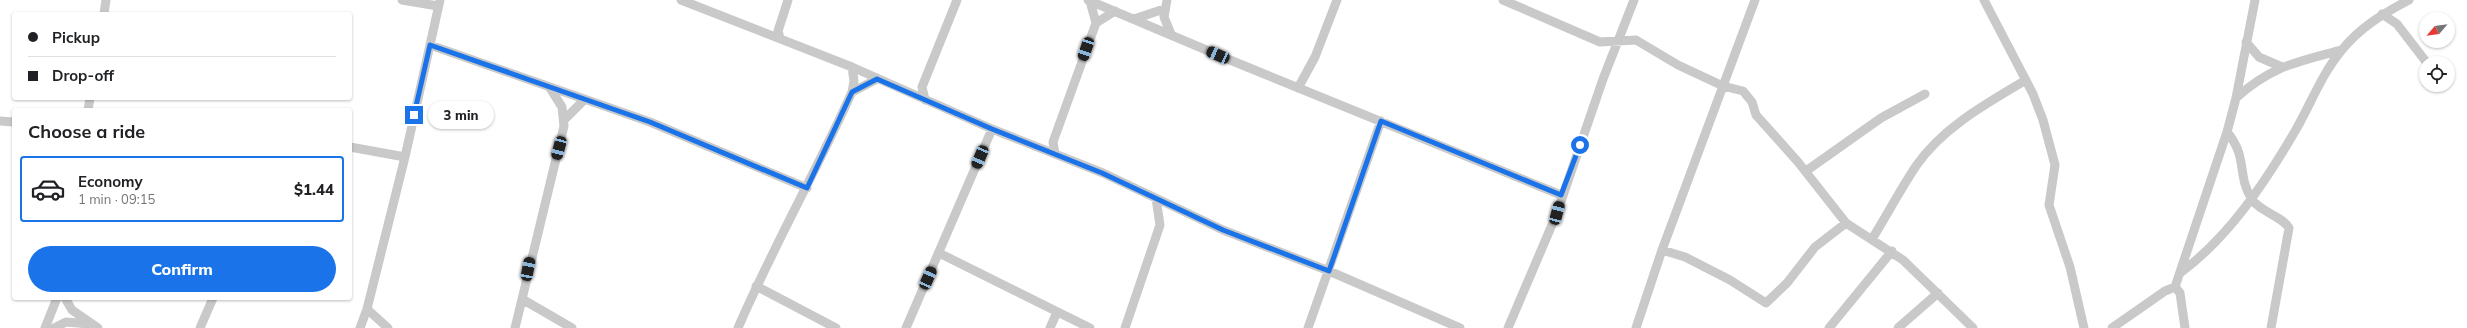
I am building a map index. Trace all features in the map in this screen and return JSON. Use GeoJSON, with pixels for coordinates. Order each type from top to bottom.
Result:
{"type":"FeatureCollection","features":[{"type":"Feature","properties":{"kind":"street"},"geometry":{"type":"LineString","coordinates":[[104,12],[106,0]]}},
{"type":"Feature","properties":{"kind":"street"},"geometry":{"type":"LineString","coordinates":[[360,328],[367,309],[405,157],[439,3],[402,0]]}},
{"type":"Feature","properties":{"kind":"street"},"geometry":{"type":"LineString","coordinates":[[681,0],[852,67],[992,129],[1055,154],[1156,198],[1223,230],[1329,271],[1460,328]]}},
{"type":"Feature","properties":{"kind":"street"},"geometry":{"type":"LineString","coordinates":[[780,38],[778,31],[788,0]]}},
{"type":"Feature","properties":{"kind":"street"},"geometry":{"type":"LineString","coordinates":[[925,100],[922,87],[957,0]]}},
{"type":"Feature","properties":{"kind":"street"},"geometry":{"type":"LineString","coordinates":[[1089,0],[1298,88],[1561,195]]}},
{"type":"Feature","properties":{"kind":"street"},"geometry":{"type":"LineString","coordinates":[[1055,154],[1053,142],[1096,23],[1089,0]]}},
{"type":"Feature","properties":{"kind":"street"},"geometry":{"type":"LineString","coordinates":[[1298,88],[1306,76],[1315,57],[1337,0]]}},
{"type":"Feature","properties":{"kind":"street"},"geometry":{"type":"LineString","coordinates":[[1502,0],[1600,42],[1636,40],[1678,65],[1723,86],[1743,91],[1750,98],[1756,115],[1806,172],[1846,223],[1892,251],[1920,274],[1973,328]]}},
{"type":"Feature","properties":{"kind":"street"},"geometry":{"type":"LineString","coordinates":[[1508,328],[1557,213],[1561,195],[1634,0]]}},
{"type":"Feature","properties":{"kind":"street"},"geometry":{"type":"LineString","coordinates":[[1636,328],[1662,250],[1755,0]]}},
{"type":"Feature","properties":{"kind":"street"},"geometry":{"type":"LineString","coordinates":[[1984,0],[2026,80],[2044,120],[2053,155],[2054,178],[2049,205],[2070,267],[2084,328]]}},
{"type":"Feature","properties":{"kind":"street"},"geometry":{"type":"LineString","coordinates":[[2175,288],[2227,132],[2236,98],[2255,0]]}},
{"type":"Feature","properties":{"kind":"street"},"geometry":{"type":"LineString","coordinates":[[2180,273],[2207,250],[2251,199],[2295,132],[2318,86],[2341,50],[2382,14],[2409,0]]}},
{"type":"Feature","properties":{"kind":"street"},"geometry":{"type":"LineString","coordinates":[[1166,4],[1164,17],[1171,34]]}},
{"type":"Feature","properties":{"kind":"street"},"geometry":{"type":"LineString","coordinates":[[1134,19],[1166,4]]}},
{"type":"Feature","properties":{"kind":"street"},"geometry":{"type":"LineString","coordinates":[[1096,23],[1115,11]]}},
{"type":"Feature","properties":{"kind":"street"},"geometry":{"type":"LineString","coordinates":[[2382,14],[2398,24],[2422,56]]}},
{"type":"Feature","properties":{"kind":"street"},"geometry":{"type":"LineString","coordinates":[[2246,42],[2259,56],[2282,67]]}},
{"type":"Feature","properties":{"kind":"street"},"geometry":{"type":"LineString","coordinates":[[430,45],[650,122],[807,188]]}},
{"type":"Feature","properties":{"kind":"street"},"geometry":{"type":"LineString","coordinates":[[2236,98],[2258,79],[2282,67],[2341,50]]}},
{"type":"Feature","properties":{"kind":"street"},"geometry":{"type":"LineString","coordinates":[[738,328],[756,286],[787,222],[807,188],[852,92],[854,81],[852,67]]}},
{"type":"Feature","properties":{"kind":"street"},"geometry":{"type":"LineString","coordinates":[[852,92],[877,79]]}},
{"type":"Feature","properties":{"kind":"street"},"geometry":{"type":"LineString","coordinates":[[1872,239],[1917,165],[1939,141],[1978,110],[2026,80]]}},
{"type":"Feature","properties":{"kind":"street"},"geometry":{"type":"LineString","coordinates":[[514,328],[565,119],[562,107],[550,88]]}},
{"type":"Feature","properties":{"kind":"street"},"geometry":{"type":"LineString","coordinates":[[1806,172],[1881,118],[1925,94]]}},
{"type":"Feature","properties":{"kind":"street"},"geometry":{"type":"LineString","coordinates":[[565,119],[584,100]]}},
{"type":"Feature","properties":{"kind":"street"},"geometry":{"type":"LineString","coordinates":[[1308,328],[1381,121]]}},
{"type":"Feature","properties":{"kind":"street"},"geometry":{"type":"LineString","coordinates":[[0,122],[12,122]]}},
{"type":"Feature","properties":{"kind":"street"},"geometry":{"type":"LineString","coordinates":[[906,328],[992,129]]}},
{"type":"Feature","properties":{"kind":"street"},"geometry":{"type":"LineString","coordinates":[[2227,132],[2239,150],[2244,183],[2251,199],[2289,228],[2271,328]]}},
{"type":"Feature","properties":{"kind":"street"},"geometry":{"type":"LineString","coordinates":[[352,147],[405,157]]}},
{"type":"Feature","properties":{"kind":"street"},"geometry":{"type":"LineString","coordinates":[[1126,328],[1160,225],[1156,198]]}},
{"type":"Feature","properties":{"kind":"street"},"geometry":{"type":"LineString","coordinates":[[1662,250],[1691,260],[1730,280],[1766,303],[1787,283],[1815,247],[1846,223]]}},
{"type":"Feature","properties":{"kind":"street"},"geometry":{"type":"LineString","coordinates":[[1829,328],[1892,251]]}},
{"type":"Feature","properties":{"kind":"street"},"geometry":{"type":"LineString","coordinates":[[939,253],[1090,328]]}},
{"type":"Feature","properties":{"kind":"street"},"geometry":{"type":"LineString","coordinates":[[756,286],[836,328]]}},
{"type":"Feature","properties":{"kind":"street"},"geometry":{"type":"LineString","coordinates":[[2112,328],[2165,291],[2175,288]]}},
{"type":"Feature","properties":{"kind":"street"},"geometry":{"type":"LineString","coordinates":[[2175,288],[2180,294],[2185,328]]}},
{"type":"Feature","properties":{"kind":"street"},"geometry":{"type":"LineString","coordinates":[[1898,328],[1938,293]]}},
{"type":"Feature","properties":{"kind":"street"},"geometry":{"type":"LineString","coordinates":[[522,299],[572,328]]}},
{"type":"Feature","properties":{"kind":"street"},"geometry":{"type":"LineString","coordinates":[[45,328],[56,300]]}},
{"type":"Feature","properties":{"kind":"street"},"geometry":{"type":"LineString","coordinates":[[66,300],[72,310],[89,324],[98,328]]}},
{"type":"Feature","properties":{"kind":"street"},"geometry":{"type":"LineString","coordinates":[[200,328],[212,300]]}},
{"type":"Feature","properties":{"kind":"street"},"geometry":{"type":"LineString","coordinates":[[367,309],[388,328]]}},
{"type":"Feature","properties":{"kind":"street"},"geometry":{"type":"LineString","coordinates":[[1050,328],[1057,312]]}},
{"type":"Feature","properties":{"kind":"street"},"geometry":{"type":"LineString","coordinates":[[54,328],[66,322],[89,324]]}},
{"type":"Feature","properties":{"kind":"route"},"geometry":{"type":"LineString","coordinates":[[414,115],[430,45],[650,122],[807,188],[852,92],[862,85],[877,79],[992,129],[1102,173],[1223,230],[1329,271],[1381,121],[1561,195],[1580,145]]}}]}
